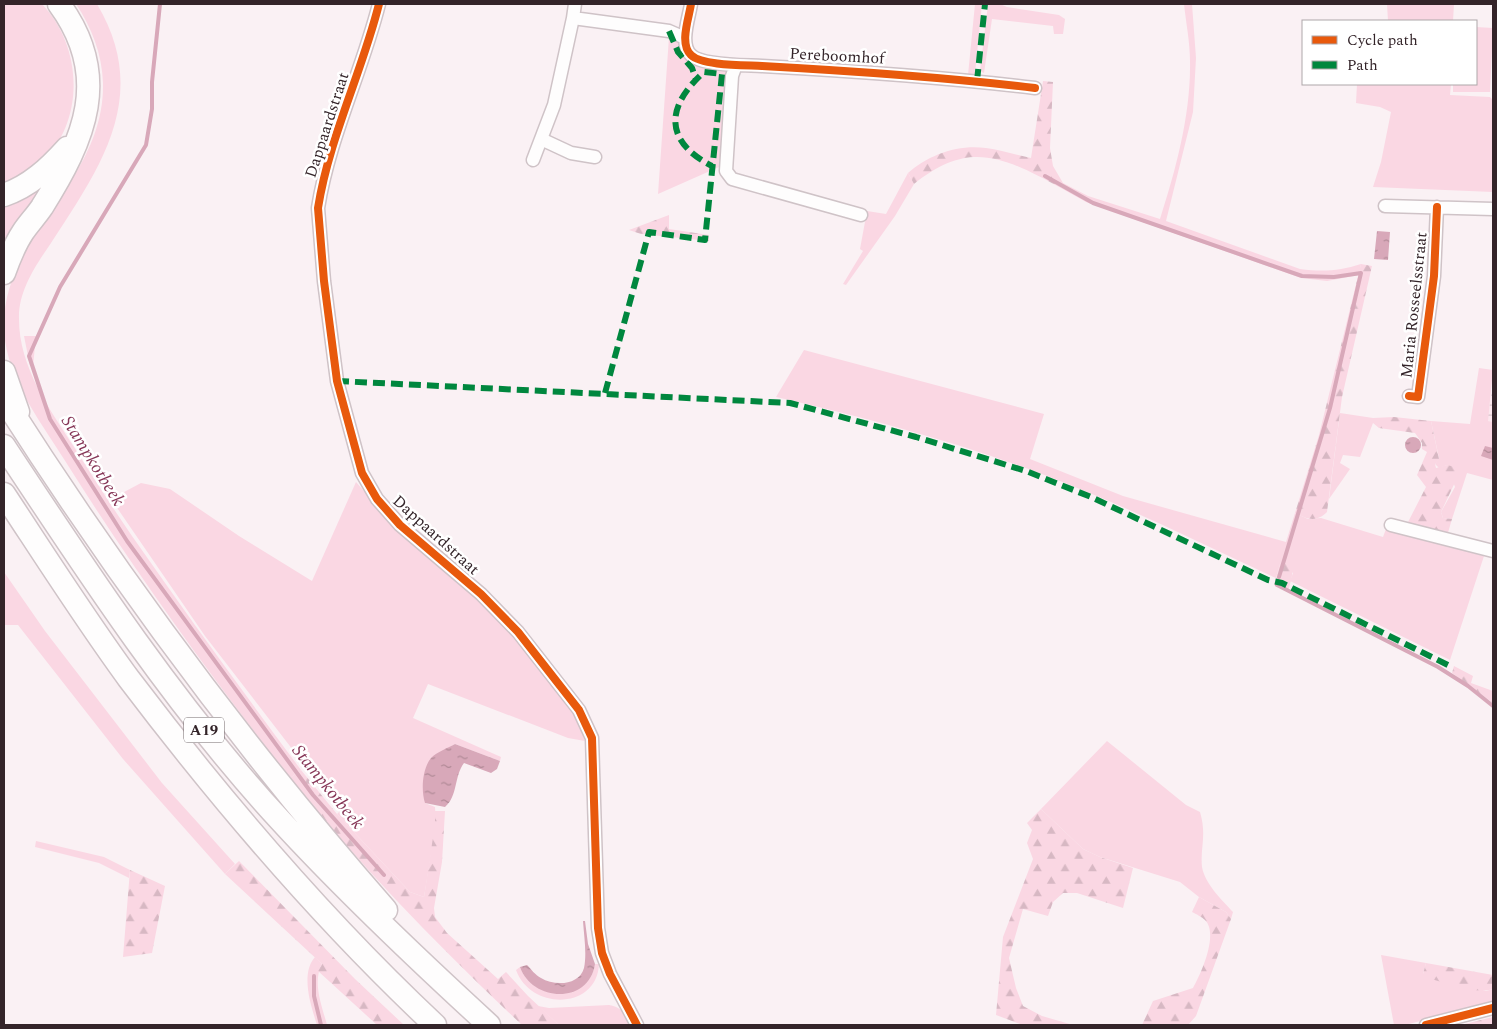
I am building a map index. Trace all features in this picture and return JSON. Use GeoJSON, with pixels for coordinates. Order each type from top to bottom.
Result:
{"type":"FeatureCollection","features":[{"type":"Feature","properties":{"kind":"highway"},"geometry":{"type":"LineString","coordinates":[[4,273],[23,232],[40,210],[63,172],[81,132],[89,94],[88,70],[82,42],[70,19],[59,4]]}},
{"type":"Feature","properties":{"kind":"highway"},"geometry":{"type":"LineString","coordinates":[[4,195],[20,189],[49,168],[81,132]]}},
{"type":"Feature","properties":{"kind":"highway"},"geometry":{"type":"LineString","coordinates":[[4,372],[26,434]]}},
{"type":"Feature","properties":{"kind":"highway"},"geometry":{"type":"LineString","coordinates":[[4,399],[82,518],[185,661],[298,805],[388,912],[442,982]]}},
{"type":"Feature","properties":{"kind":"highway","name":"A19"},"geometry":{"type":"LineString","coordinates":[[4,446],[76,555],[178,698],[226,757],[298,839],[404,948],[489,1025]]}},
{"type":"Feature","properties":{"kind":"highway","name":"A19"},"geometry":{"type":"LineString","coordinates":[[4,494],[128,677],[207,778],[261,842],[435,1025]]}},
{"type":"Feature","properties":{"kind":"street","name":"Dappaardstraat"},"geometry":{"type":"LineString","coordinates":[[379,4],[365,54],[322,183],[318,208],[334,358],[348,425],[362,473],[377,499],[400,525],[504,617],[552,674],[582,717],[592,738],[596,884],[602,952],[610,974],[637,1025]]}},
{"type":"Feature","properties":{"kind":"street"},"geometry":{"type":"LineString","coordinates":[[533,160],[554,105],[575,4]]}},
{"type":"Feature","properties":{"kind":"street"},"geometry":{"type":"LineString","coordinates":[[573,18],[669,31],[686,38],[691,4]]}},
{"type":"Feature","properties":{"kind":"street","name":"Pereboomhof"},"geometry":{"type":"LineString","coordinates":[[686,38],[687,50],[698,60],[736,65],[885,73],[1035,88]]}},
{"type":"Feature","properties":{"kind":"street"},"geometry":{"type":"LineString","coordinates":[[736,65],[732,76],[726,171],[732,179],[860,215]]}},
{"type":"Feature","properties":{"kind":"street"},"geometry":{"type":"LineString","coordinates":[[542,139],[572,154],[596,157]]}},
{"type":"Feature","properties":{"kind":"street"},"geometry":{"type":"LineString","coordinates":[[1385,206],[1493,210]]}},
{"type":"Feature","properties":{"kind":"street","name":"Maria Rosseelsstraat"},"geometry":{"type":"LineString","coordinates":[[1408,396],[1418,397],[1434,276],[1438,207]]}},
{"type":"Feature","properties":{"kind":"street"},"geometry":{"type":"LineString","coordinates":[[1391,525],[1493,551]]}},
{"type":"Feature","properties":{"kind":"street"},"geometry":{"type":"LineString","coordinates":[[1426,1025],[1493,1008]]}},
{"type":"Feature","properties":{"kind":"shaded area"},"geometry":{"type":"Polygon","coordinates":[[[1493,384],[1493,422],[1487,421],[1493,384]]]}},
{"type":"Feature","properties":{"kind":"green space"},"geometry":{"type":"Polygon","coordinates":[[[4,4],[42,4],[56,21],[65,41],[72,62],[74,84],[72,106],[65,127],[55,147],[40,164],[4,186],[4,4]]]}},
{"type":"Feature","properties":{"kind":"green space"},"geometry":{"type":"Polygon","coordinates":[[[76,4],[97,4],[113,37],[120,69],[120,99],[113,128],[102,157],[70,214],[34,269],[21,298],[19,319],[20,337],[24,354],[37,386],[46,402],[117,514],[194,624],[301,770],[290,778],[176,626],[121,547],[28,402],[12,368],[7,350],[4,331],[7,297],[18,266],[34,237],[72,180],[88,150],[99,118],[103,83],[101,62],[87,22],[76,4]]]}},
{"type":"Feature","properties":{"kind":"green space"},"geometry":{"type":"Polygon","coordinates":[[[975,4],[982,4],[975,74],[968,75],[975,4]]]}},
{"type":"Feature","properties":{"kind":"green space"},"geometry":{"type":"Polygon","coordinates":[[[988,4],[1000,4],[1007,7],[1059,15],[1065,19],[1063,34],[1054,34],[1053,26],[992,19],[984,73],[980,71],[988,4]]]}},
{"type":"Feature","properties":{"kind":"green space"},"geometry":{"type":"Polygon","coordinates":[[[1184,4],[1192,4],[1196,58],[1193,112],[1166,221],[1300,269],[1331,270],[1361,264],[1359,275],[1327,281],[1301,278],[1086,202],[1061,188],[1063,183],[1088,196],[1160,219],[1177,161],[1188,101],[1190,54],[1184,4]]]}},
{"type":"Feature","properties":{"kind":"green space"},"geometry":{"type":"Polygon","coordinates":[[[1387,4],[1454,4],[1453,20],[1388,20],[1387,4]]]}},
{"type":"Feature","properties":{"kind":"green space"},"geometry":{"type":"Polygon","coordinates":[[[1477,27],[1493,28],[1490,92],[1453,92],[1453,85],[1477,85],[1477,27]]]}},
{"type":"Feature","properties":{"kind":"green space"},"geometry":{"type":"Polygon","coordinates":[[[669,37],[678,41],[686,56],[723,67],[727,71],[719,167],[658,194],[669,37]]]}},
{"type":"Feature","properties":{"kind":"green space"},"geometry":{"type":"Polygon","coordinates":[[[1043,81],[1053,82],[1050,148],[1053,166],[1063,183],[1061,188],[1004,161],[970,157],[952,161],[934,170],[914,184],[908,173],[934,156],[954,149],[986,148],[1031,158],[1043,81]]]}},
{"type":"Feature","properties":{"kind":"green space"},"geometry":{"type":"Polygon","coordinates":[[[1357,85],[1451,85],[1450,95],[1490,97],[1493,100],[1493,192],[1373,187],[1381,162],[1391,112],[1380,107],[1356,103],[1357,85]]]}},
{"type":"Feature","properties":{"kind":"green space"},"geometry":{"type":"Polygon","coordinates":[[[908,173],[914,184],[895,216],[846,285],[843,284],[863,251],[860,249],[867,211],[886,214],[908,173]]]}},
{"type":"Feature","properties":{"kind":"green space"},"geometry":{"type":"Polygon","coordinates":[[[51,174],[4,255],[4,202],[51,174]]]}},
{"type":"Feature","properties":{"kind":"green space"},"geometry":{"type":"Polygon","coordinates":[[[669,215],[669,229],[709,235],[709,241],[641,234],[629,230],[669,215]]]}},
{"type":"Feature","properties":{"kind":"green space"},"geometry":{"type":"Polygon","coordinates":[[[1361,264],[1372,266],[1342,397],[1327,512],[1319,518],[1311,519],[1295,513],[1319,435],[1361,264]]]}},
{"type":"Feature","properties":{"kind":"green space"},"geometry":{"type":"Polygon","coordinates":[[[24,336],[36,336],[33,366],[30,366],[24,336]]]}},
{"type":"Feature","properties":{"kind":"green space"},"geometry":{"type":"Polygon","coordinates":[[[804,350],[1044,414],[1030,459],[1123,496],[1286,542],[1295,513],[1308,519],[1321,518],[1383,537],[1386,529],[1484,556],[1450,660],[1290,581],[1293,573],[1280,564],[1276,578],[1111,502],[1011,463],[855,416],[776,397],[804,350]]]}},
{"type":"Feature","properties":{"kind":"green space"},"geometry":{"type":"Polygon","coordinates":[[[1479,368],[1493,370],[1488,421],[1493,422],[1493,480],[1467,473],[1452,519],[1443,518],[1441,512],[1455,487],[1447,465],[1439,468],[1435,464],[1439,458],[1431,421],[1470,424],[1479,368]]]}},
{"type":"Feature","properties":{"kind":"green space"},"geometry":{"type":"Polygon","coordinates":[[[1340,413],[1373,418],[1373,423],[1360,457],[1343,455],[1340,463],[1350,469],[1329,499],[1340,413]]]}},
{"type":"Feature","properties":{"kind":"green space"},"geometry":{"type":"Polygon","coordinates":[[[1394,417],[1431,421],[1439,459],[1435,464],[1436,468],[1447,465],[1455,467],[1458,476],[1441,512],[1443,518],[1452,519],[1447,536],[1406,526],[1426,487],[1417,475],[1427,452],[1422,449],[1422,443],[1415,433],[1379,428],[1373,423],[1373,418],[1394,417]]]}},
{"type":"Feature","properties":{"kind":"green space"},"geometry":{"type":"Polygon","coordinates":[[[356,482],[400,532],[506,624],[559,689],[577,719],[585,741],[568,738],[428,684],[413,718],[501,757],[500,761],[455,744],[431,758],[425,803],[435,807],[436,824],[424,897],[410,892],[337,814],[340,811],[205,636],[111,499],[141,483],[170,489],[239,536],[312,581],[356,482]]]}},
{"type":"Feature","properties":{"kind":"green space"},"geometry":{"type":"Polygon","coordinates":[[[1283,562],[1289,563],[1292,570],[1288,592],[1274,585],[1280,564],[1283,562]]]}},
{"type":"Feature","properties":{"kind":"green space"},"geometry":{"type":"Polygon","coordinates":[[[4,572],[45,631],[162,783],[235,864],[225,874],[123,759],[18,625],[4,625],[4,572]]]}},
{"type":"Feature","properties":{"kind":"green space"},"geometry":{"type":"Polygon","coordinates":[[[1454,666],[1473,676],[1471,683],[1493,691],[1493,703],[1452,673],[1454,666]]]}},
{"type":"Feature","properties":{"kind":"green space"},"geometry":{"type":"Polygon","coordinates":[[[1107,741],[1186,805],[1200,812],[1203,828],[1202,867],[1214,891],[1233,912],[1231,919],[1226,912],[1199,897],[1180,882],[1100,857],[1083,849],[1041,809],[1107,741]]]}},
{"type":"Feature","properties":{"kind":"green space"},"geometry":{"type":"Polygon","coordinates":[[[301,770],[337,814],[410,892],[424,897],[435,824],[435,811],[445,811],[442,862],[434,908],[435,917],[447,933],[498,979],[506,972],[559,1025],[522,1025],[461,966],[373,875],[290,778],[301,770]]]}},
{"type":"Feature","properties":{"kind":"green space"},"geometry":{"type":"Polygon","coordinates":[[[1041,809],[1083,849],[1133,868],[1123,908],[1077,893],[1063,893],[1053,902],[1048,916],[1023,909],[1009,958],[1016,988],[1023,1006],[1042,1016],[1073,1025],[1023,1025],[996,1015],[1003,937],[1033,859],[1027,843],[1032,830],[1027,823],[1041,809]]]}},
{"type":"Feature","properties":{"kind":"green space"},"geometry":{"type":"Polygon","coordinates":[[[36,841],[104,857],[130,870],[129,878],[99,863],[35,847],[36,841]]]}},
{"type":"Feature","properties":{"kind":"green space"},"geometry":{"type":"Polygon","coordinates":[[[239,861],[355,979],[404,1025],[377,1025],[318,971],[322,964],[225,874],[239,861]]]}},
{"type":"Feature","properties":{"kind":"green space"},"geometry":{"type":"Polygon","coordinates":[[[130,870],[165,886],[152,953],[123,957],[130,870]]]}},
{"type":"Feature","properties":{"kind":"green space"},"geometry":{"type":"Polygon","coordinates":[[[1199,897],[1226,912],[1231,919],[1196,1016],[1188,1025],[1142,1025],[1153,1001],[1193,988],[1200,973],[1207,954],[1210,935],[1209,926],[1205,920],[1192,912],[1199,897]]]}},
{"type":"Feature","properties":{"kind":"green space"},"geometry":{"type":"Polygon","coordinates":[[[1381,955],[1426,963],[1423,974],[1486,991],[1493,989],[1493,1002],[1405,1025],[1394,1025],[1381,955]]]}},
{"type":"Feature","properties":{"kind":"green space"},"geometry":{"type":"Polygon","coordinates":[[[315,957],[322,964],[319,971],[318,986],[327,1025],[317,1025],[308,990],[308,972],[315,957]]]}},
{"type":"Feature","properties":{"kind":"green space"},"geometry":{"type":"Polygon","coordinates":[[[1426,963],[1493,975],[1493,989],[1468,989],[1424,977],[1426,963]]]}},
{"type":"Feature","properties":{"kind":"green space"},"geometry":{"type":"Polygon","coordinates":[[[595,964],[599,964],[595,979],[587,990],[576,997],[562,1000],[548,998],[535,993],[524,983],[516,970],[520,967],[526,978],[547,992],[560,993],[572,991],[582,986],[591,977],[595,964]]]}},
{"type":"Feature","properties":{"kind":"green space"},"geometry":{"type":"Polygon","coordinates":[[[609,1005],[620,1009],[631,1025],[559,1025],[538,1006],[549,1008],[609,1005]]]}},
{"type":"Feature","properties":{"kind":"green space"},"geometry":{"type":"Polygon","coordinates":[[[1493,1017],[1493,1025],[1461,1025],[1493,1017]]]}},
{"type":"Feature","properties":{"kind":"water"},"geometry":{"type":"Polygon","coordinates":[[[1377,231],[1390,232],[1388,260],[1374,259],[1377,231]]]}},
{"type":"Feature","properties":{"kind":"water"},"geometry":{"type":"Polygon","coordinates":[[[1410,437],[1416,437],[1421,442],[1419,451],[1410,453],[1405,448],[1405,442],[1410,437]]]}},
{"type":"Feature","properties":{"kind":"water"},"geometry":{"type":"Polygon","coordinates":[[[1485,446],[1493,448],[1493,460],[1481,456],[1485,446]]]}},
{"type":"Feature","properties":{"kind":"water"},"geometry":{"type":"Polygon","coordinates":[[[455,744],[500,761],[497,769],[491,773],[464,763],[452,797],[445,807],[425,803],[423,780],[428,763],[436,754],[455,744]]]}},
{"type":"Feature","properties":{"kind":"water"},"geometry":{"type":"Polygon","coordinates":[[[583,921],[585,921],[588,944],[595,964],[591,977],[582,987],[572,992],[560,994],[547,992],[536,987],[526,979],[520,967],[527,965],[535,974],[546,981],[552,982],[566,983],[581,974],[584,968],[585,957],[583,921]]]}},
{"type":"Feature","properties":{"kind":"waterway","name":"Stampkotbeek"},"geometry":{"type":"LineString","coordinates":[[160,4],[152,82],[152,109],[146,145],[60,287],[29,356],[50,419],[127,541],[313,795],[384,875]]}},
{"type":"Feature","properties":{"kind":"waterway"},"geometry":{"type":"LineString","coordinates":[[1045,176],[1093,203],[1302,276],[1334,277],[1361,273],[1330,408],[1279,577]]}},
{"type":"Feature","properties":{"kind":"waterway"},"geometry":{"type":"LineString","coordinates":[[1277,585],[1438,667],[1468,686],[1493,706]]}},
{"type":"Feature","properties":{"kind":"waterway","name":"Stampkotbeek"},"geometry":{"type":"LineString","coordinates":[[314,976],[314,996],[321,1025]]}},
{"type":"Feature","properties":{"kind":"marked path"},"geometry":{"type":"LineString","coordinates":[[977,81],[985,4]]}},
{"type":"Feature","properties":{"kind":"marked path"},"geometry":{"type":"LineString","coordinates":[[669,31],[678,52],[692,68],[696,79]]}},
{"type":"Feature","properties":{"kind":"marked path"},"geometry":{"type":"LineString","coordinates":[[605,393],[649,232],[705,240],[722,74],[704,72],[691,85],[682,98],[675,122],[678,134],[685,146],[712,166]]}},
{"type":"Feature","properties":{"kind":"marked path"},"geometry":{"type":"LineString","coordinates":[[337,381],[790,403],[916,437],[1026,471],[1091,497],[1268,580],[1282,583],[1452,667]]}},
{"type":"Feature","properties":{"kind":"cycle path"},"geometry":{"type":"LineString","coordinates":[[379,4],[330,156],[318,208],[324,281],[337,381],[362,473],[377,499],[400,525],[481,594],[518,632],[579,710],[592,738],[598,928],[602,953],[610,974],[637,1025]]}},
{"type":"Feature","properties":{"kind":"cycle path"},"geometry":{"type":"LineString","coordinates":[[691,4],[685,38],[687,50],[697,59],[705,61],[725,64],[898,75],[1035,88]]}},
{"type":"Feature","properties":{"kind":"cycle path"},"geometry":{"type":"LineString","coordinates":[[1409,396],[1418,397],[1434,276],[1437,207]]}},
{"type":"Feature","properties":{"kind":"cycle path"},"geometry":{"type":"LineString","coordinates":[[1426,1025],[1493,1008]]}}]}
